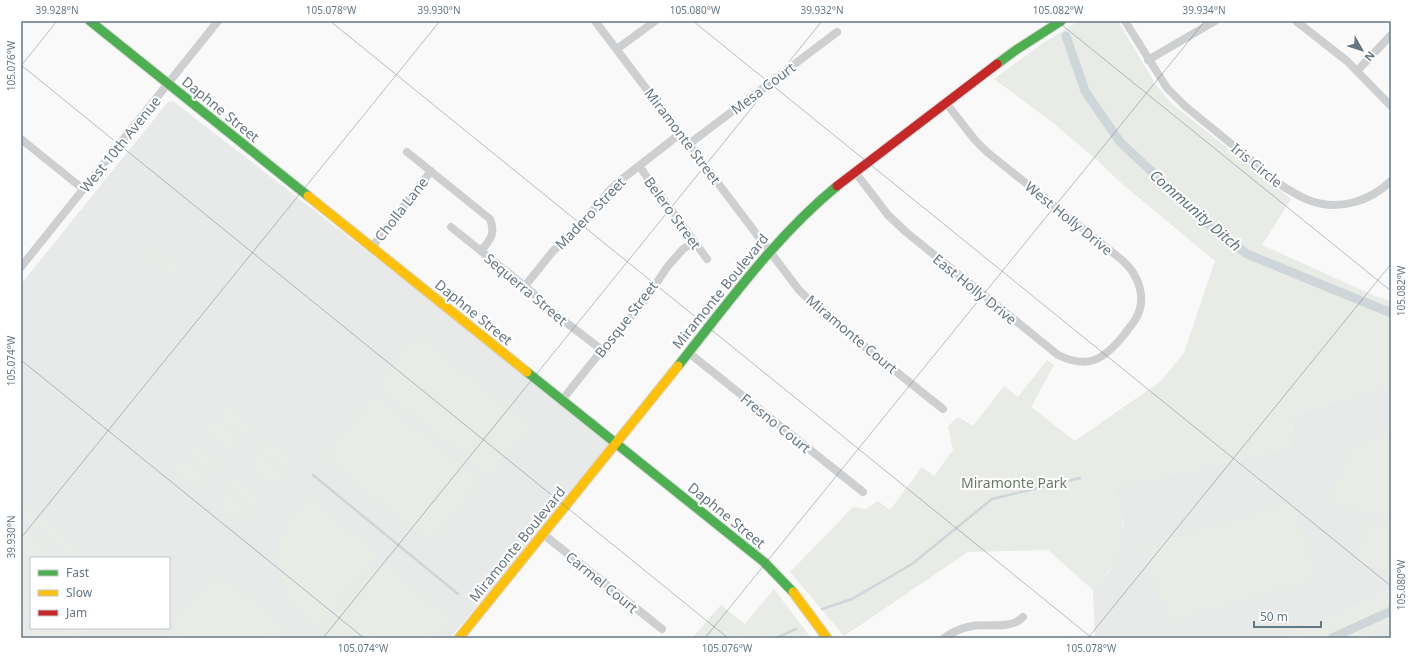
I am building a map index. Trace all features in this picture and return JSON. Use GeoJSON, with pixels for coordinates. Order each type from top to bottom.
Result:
{"type":"FeatureCollection","features":[{"type":"Feature","properties":{"kind":"street","name":"Daphne Street"},"geometry":{"type":"LineString","coordinates":[[90,21],[769,567],[798,597],[827,638]]}},
{"type":"Feature","properties":{"kind":"street","name":"West 10th Avenue"},"geometry":{"type":"LineString","coordinates":[[21,267],[218,21]]}},
{"type":"Feature","properties":{"kind":"street","name":"Miramonte Street"},"geometry":{"type":"LineString","coordinates":[[595,21],[770,251]]}},
{"type":"Feature","properties":{"kind":"street"},"geometry":{"type":"LineString","coordinates":[[617,49],[655,21]]}},
{"type":"Feature","properties":{"kind":"street","name":"Miramonte Boulevard"},"geometry":{"type":"LineString","coordinates":[[459,638],[790,228],[816,204],[855,172],[1016,50],[1061,21]]}},
{"type":"Feature","properties":{"kind":"street","name":"Iris Circle"},"geometry":{"type":"LineString","coordinates":[[1125,21],[1148,60],[1167,88],[1185,106],[1284,187],[1298,196],[1322,204],[1338,205],[1368,198],[1384,188],[1391,181]]}},
{"type":"Feature","properties":{"kind":"street"},"geometry":{"type":"LineString","coordinates":[[1148,60],[1215,21]]}},
{"type":"Feature","properties":{"kind":"street"},"geometry":{"type":"LineString","coordinates":[[1296,21],[1347,61],[1391,106]]}},
{"type":"Feature","properties":{"kind":"street","name":"Mesa Court"},"geometry":{"type":"LineString","coordinates":[[689,144],[836,32]]}},
{"type":"Feature","properties":{"kind":"street"},"geometry":{"type":"LineString","coordinates":[[1357,71],[1391,35]]}},
{"type":"Feature","properties":{"kind":"street","name":"West Holly Drive"},"geometry":{"type":"LineString","coordinates":[[946,103],[975,140],[988,152],[1116,255],[1132,270],[1140,288],[1142,298],[1140,309],[1134,322],[1114,346]]}},
{"type":"Feature","properties":{"kind":"street","name":"Madero Street"},"geometry":{"type":"LineString","coordinates":[[525,286],[553,251],[574,233],[609,191],[681,134]]}},
{"type":"Feature","properties":{"kind":"street"},"geometry":{"type":"LineString","coordinates":[[21,139],[83,189]]}},
{"type":"Feature","properties":{"kind":"street"},"geometry":{"type":"LineString","coordinates":[[407,152],[490,219],[493,225],[492,237],[481,250]]}},
{"type":"Feature","properties":{"kind":"street","name":"Belero Street"},"geometry":{"type":"LineString","coordinates":[[639,166],[707,260]]}},
{"type":"Feature","properties":{"kind":"street","name":"Cholla Lane"},"geometry":{"type":"LineString","coordinates":[[372,248],[431,171]]}},
{"type":"Feature","properties":{"kind":"street","name":"East Holly Drive"},"geometry":{"type":"LineString","coordinates":[[855,172],[888,215],[906,232],[1058,355],[1068,360],[1078,362],[1087,361],[1104,356],[1114,346]]}},
{"type":"Feature","properties":{"kind":"street","name":"Sequerra Street"},"geometry":{"type":"LineString","coordinates":[[451,227],[525,286],[546,307],[602,350]]}},
{"type":"Feature","properties":{"kind":"street","name":"Bosque Street"},"geometry":{"type":"LineString","coordinates":[[562,400],[602,350],[642,304],[673,260],[683,249],[694,242]]}},
{"type":"Feature","properties":{"kind":"street","name":"Miramonte Court"},"geometry":{"type":"LineString","coordinates":[[770,251],[799,290],[820,311],[943,409]]}},
{"type":"Feature","properties":{"kind":"street","name":"Fresno Court"},"geometry":{"type":"LineString","coordinates":[[689,353],[863,492]]}},
{"type":"Feature","properties":{"kind":"street","name":"Carmel Court"},"geometry":{"type":"LineString","coordinates":[[543,534],[662,629]]}},
{"type":"Feature","properties":{"kind":"street"},"geometry":{"type":"LineString","coordinates":[[944,638],[958,630],[972,626],[1015,624],[1023,617]]}},
{"type":"Feature","properties":{"kind":"shaded area"},"geometry":{"type":"Polygon","coordinates":[[[173,101],[616,444],[450,638],[21,638],[21,284],[168,102],[173,101]]]}},
{"type":"Feature","properties":{"kind":"shaded area"},"geometry":{"type":"Polygon","coordinates":[[[1391,384],[1391,590],[1282,638],[1095,638],[1093,590],[1111,569],[1124,524],[1113,487],[1291,447],[1292,415],[1391,384]]]}},
{"type":"Feature","properties":{"kind":"shaded area"},"geometry":{"type":"Polygon","coordinates":[[[1391,622],[1391,638],[1355,638],[1391,622]]]}},
{"type":"Feature","properties":{"kind":"green space","name":"Miramonte Park"},"geometry":{"type":"Polygon","coordinates":[[[1079,21],[1118,21],[1156,85],[1171,103],[1291,199],[1262,245],[1375,296],[1391,301],[1391,384],[1292,415],[1291,447],[1113,487],[1123,523],[1123,542],[1111,568],[1093,590],[1048,550],[968,552],[844,636],[790,572],[853,507],[866,509],[878,501],[890,510],[922,467],[934,476],[953,450],[948,426],[958,417],[973,426],[1004,386],[1018,397],[1047,360],[1054,365],[1031,407],[1075,441],[1161,381],[1184,353],[1215,261],[1121,183],[1098,161],[1052,122],[994,79],[1043,43],[1079,21]]]}},
{"type":"Feature","properties":{"kind":"green space"},"geometry":{"type":"Polygon","coordinates":[[[140,250],[148,250],[167,261],[176,262],[182,260],[184,264],[173,277],[140,250]]]}},
{"type":"Feature","properties":{"kind":"green space"},"geometry":{"type":"Polygon","coordinates":[[[416,334],[531,426],[490,477],[375,385],[416,334]]]}},
{"type":"Feature","properties":{"kind":"green space"},"geometry":{"type":"Polygon","coordinates":[[[375,395],[480,481],[429,543],[324,457],[375,395]]]}},
{"type":"Feature","properties":{"kind":"green space"},"geometry":{"type":"Polygon","coordinates":[[[226,405],[251,425],[242,436],[217,416],[226,405]]]}},
{"type":"Feature","properties":{"kind":"green space"},"geometry":{"type":"Polygon","coordinates":[[[214,419],[239,440],[230,451],[205,431],[214,419]]]}},
{"type":"Feature","properties":{"kind":"green space"},"geometry":{"type":"Polygon","coordinates":[[[1391,428],[1391,518],[1331,505],[1336,479],[1352,448],[1391,428]]]}},
{"type":"Feature","properties":{"kind":"green space"},"geometry":{"type":"Polygon","coordinates":[[[269,439],[293,459],[284,470],[260,450],[269,439]]]}},
{"type":"Feature","properties":{"kind":"green space"},"geometry":{"type":"Polygon","coordinates":[[[195,444],[220,464],[211,474],[186,455],[195,444]]]}},
{"type":"Feature","properties":{"kind":"green space"},"geometry":{"type":"Polygon","coordinates":[[[257,453],[282,474],[272,485],[247,465],[257,453]]]}},
{"type":"Feature","properties":{"kind":"green space"},"geometry":{"type":"Polygon","coordinates":[[[183,458],[208,478],[199,490],[174,469],[183,458]]]}},
{"type":"Feature","properties":{"kind":"green space"},"geometry":{"type":"Polygon","coordinates":[[[237,478],[262,497],[253,508],[228,488],[237,478]]]}},
{"type":"Feature","properties":{"kind":"green space"},"geometry":{"type":"Polygon","coordinates":[[[225,492],[250,512],[241,523],[216,503],[225,492]]]}},
{"type":"Feature","properties":{"kind":"green space"},"geometry":{"type":"Polygon","coordinates":[[[308,496],[375,552],[375,560],[316,628],[298,611],[287,597],[281,582],[278,567],[278,552],[281,537],[297,509],[308,496]]]}},
{"type":"Feature","properties":{"kind":"green space"},"geometry":{"type":"Polygon","coordinates":[[[21,500],[90,557],[72,557],[21,515],[21,500]]]}},
{"type":"Feature","properties":{"kind":"green space"},"geometry":{"type":"Polygon","coordinates":[[[1294,502],[1317,579],[1169,622],[1143,546],[1294,502]]]}},
{"type":"Feature","properties":{"kind":"green space"},"geometry":{"type":"Polygon","coordinates":[[[1365,521],[1391,526],[1391,572],[1356,563],[1365,521]]]}},
{"type":"Feature","properties":{"kind":"green space"},"geometry":{"type":"Polygon","coordinates":[[[21,526],[59,557],[30,557],[30,617],[21,610],[21,526]]]}},
{"type":"Feature","properties":{"kind":"green space"},"geometry":{"type":"Polygon","coordinates":[[[386,563],[451,621],[435,638],[314,638],[378,564],[386,563]]]}},
{"type":"Feature","properties":{"kind":"green space"},"geometry":{"type":"Polygon","coordinates":[[[211,577],[230,583],[247,595],[269,615],[286,638],[162,638],[211,577]]]}},
{"type":"Feature","properties":{"kind":"green space"},"geometry":{"type":"Polygon","coordinates":[[[774,589],[811,638],[692,638],[721,605],[745,624],[774,589]]]}},
{"type":"Feature","properties":{"kind":"green space"},"geometry":{"type":"Polygon","coordinates":[[[1391,590],[1391,622],[1355,638],[1282,638],[1391,590]]]}},
{"type":"Feature","properties":{"kind":"green space"},"geometry":{"type":"Polygon","coordinates":[[[21,619],[30,627],[30,629],[45,632],[58,632],[67,629],[88,629],[77,638],[27,638],[21,634],[21,619]]]}},
{"type":"Feature","properties":{"kind":"waterway","name":"Community Ditch"},"geometry":{"type":"LineString","coordinates":[[1066,36],[1085,91],[1120,142],[1217,232],[1247,254],[1391,313]]}},
{"type":"Feature","properties":{"kind":"waterway"},"geometry":{"type":"LineString","coordinates":[[313,475],[458,594]]}},
{"type":"Feature","properties":{"kind":"waterway"},"geometry":{"type":"LineString","coordinates":[[822,609],[852,599],[912,564],[992,499],[1080,478]]}},
{"type":"Feature","properties":{"kind":"waterway","name":"Community Ditch"},"geometry":{"type":"LineString","coordinates":[[1332,638],[1391,611]]}},
{"type":"Feature","properties":{"kind":"waterway"},"geometry":{"type":"LineString","coordinates":[[776,638],[796,629]]}},
{"type":"Feature","properties":{"kind":"traffic: fast"},"geometry":{"type":"LineString","coordinates":[[90,21],[308,196]]}},
{"type":"Feature","properties":{"kind":"traffic: fast"},"geometry":{"type":"LineString","coordinates":[[997,64],[1061,21]]}},
{"type":"Feature","properties":{"kind":"traffic: fast"},"geometry":{"type":"LineString","coordinates":[[678,366],[734,295],[773,249],[814,206],[837,186]]}},
{"type":"Feature","properties":{"kind":"traffic: fast"},"geometry":{"type":"LineString","coordinates":[[527,372],[764,562],[793,592]]}},
{"type":"Feature","properties":{"kind":"traffic: slow"},"geometry":{"type":"LineString","coordinates":[[308,196],[527,372]]}},
{"type":"Feature","properties":{"kind":"traffic: slow"},"geometry":{"type":"LineString","coordinates":[[459,638],[678,366]]}},
{"type":"Feature","properties":{"kind":"traffic: slow"},"geometry":{"type":"LineString","coordinates":[[793,592],[827,638]]}},
{"type":"Feature","properties":{"kind":"traffic: jam"},"geometry":{"type":"LineString","coordinates":[[837,186],[997,64]]}}]}
